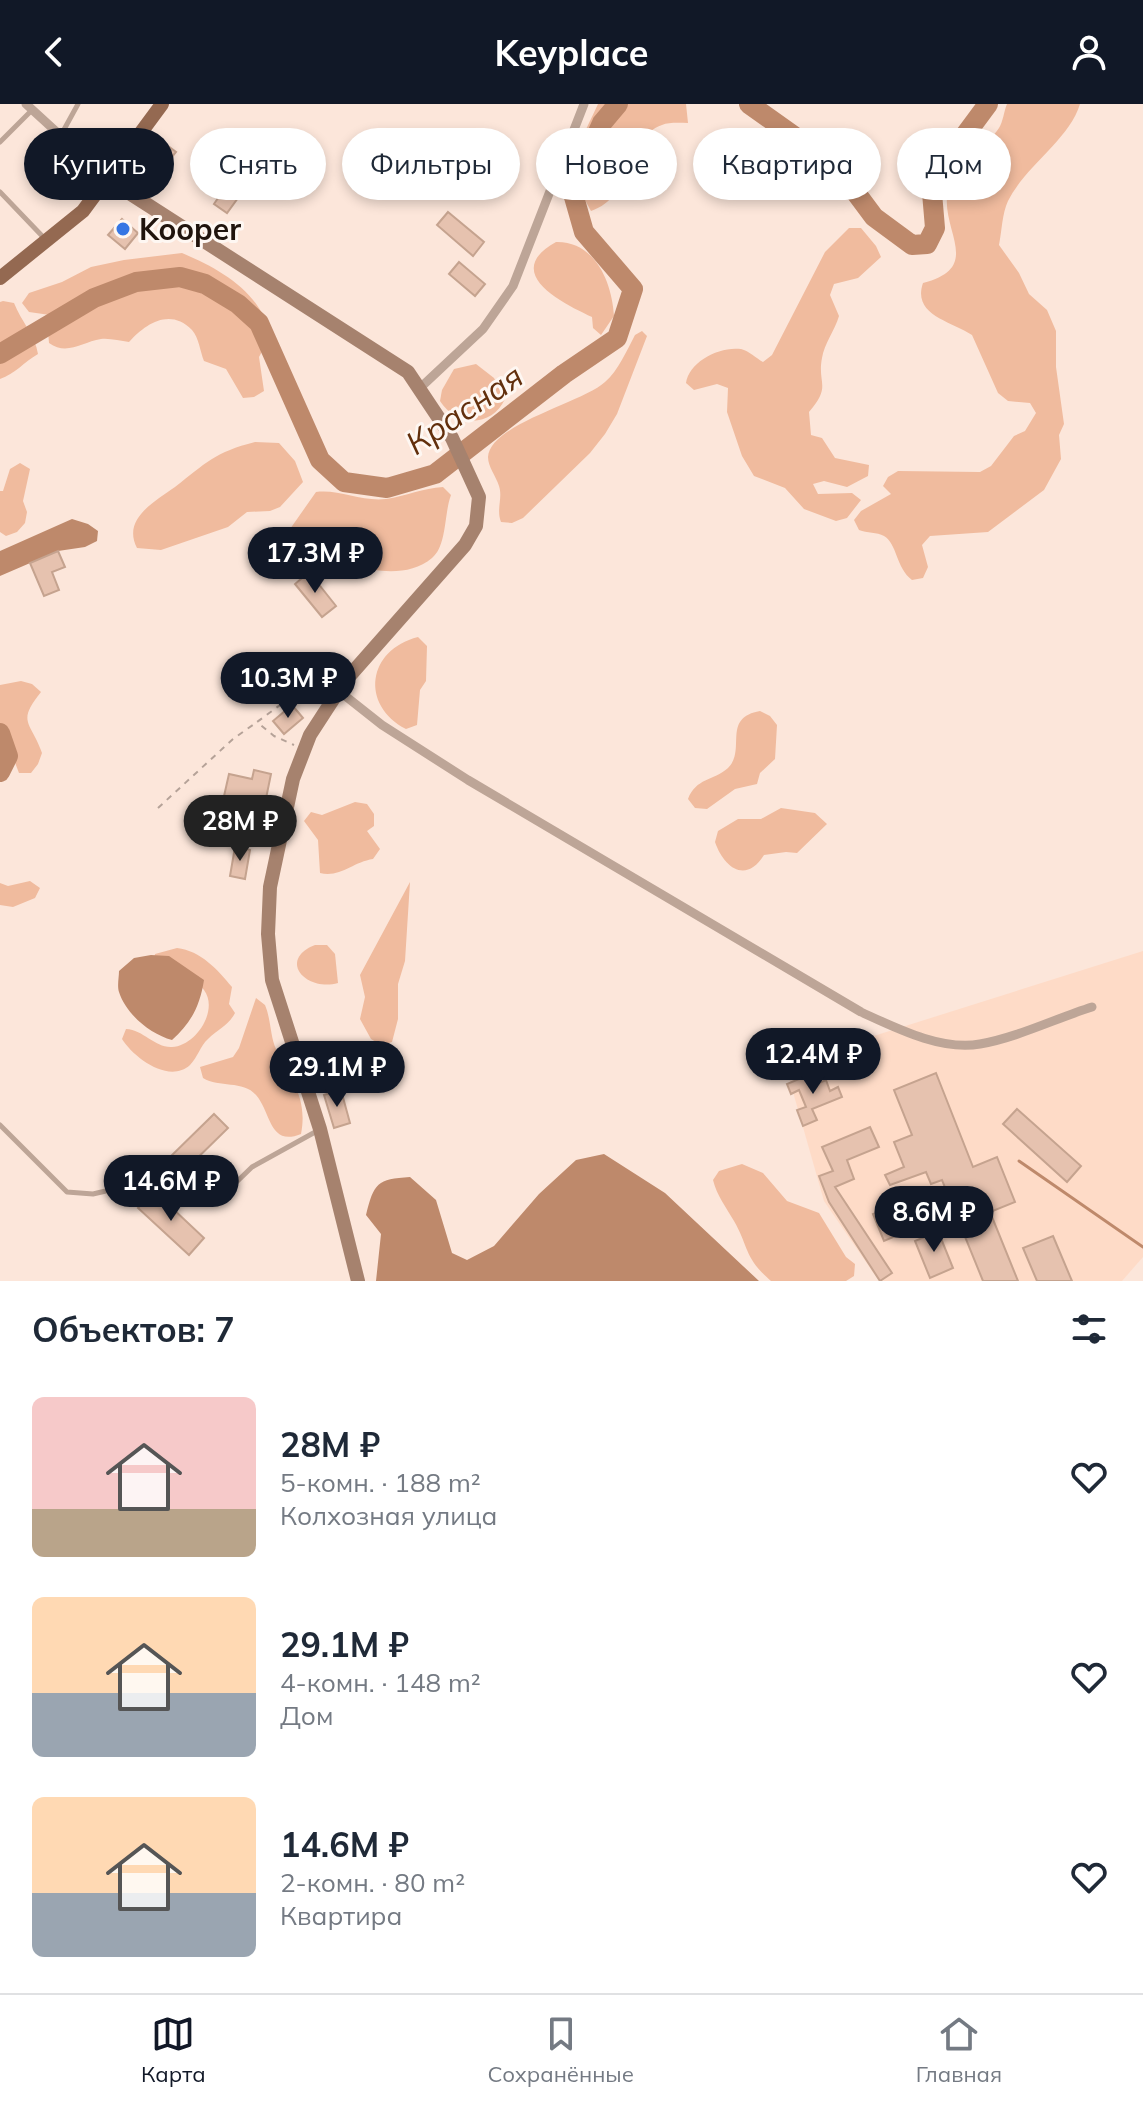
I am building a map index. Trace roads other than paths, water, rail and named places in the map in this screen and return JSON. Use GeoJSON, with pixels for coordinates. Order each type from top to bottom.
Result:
{"type":"FeatureCollection","features":[{"type":"Feature","properties":{"kind":"main road"},"geometry":{"type":"LineString","coordinates":[[145,128],[162,104]]}},
{"type":"Feature","properties":{"kind":"main road"},"geometry":{"type":"LineString","coordinates":[[0,278],[83,211],[92,200]]}},
{"type":"Feature","properties":{"kind":"street"},"geometry":{"type":"LineString","coordinates":[[420,388],[483,329],[513,286],[584,104]]}},
{"type":"Feature","properties":{"kind":"street"},"geometry":{"type":"LineString","coordinates":[[29,107],[51,128]]}},
{"type":"Feature","properties":{"kind":"street"},"geometry":{"type":"LineString","coordinates":[[141,200],[408,372],[452,438],[479,497],[476,526],[465,545],[339,691],[302,748],[270,887],[268,934],[272,980],[320,1129],[358,1281]]}},
{"type":"Feature","properties":{"kind":"street"},"geometry":{"type":"LineString","coordinates":[[339,691],[382,725],[468,780],[861,1012],[899,1029],[953,1045],[980,1044],[1092,1007]]}},
{"type":"Feature","properties":{"kind":"lane"},"geometry":{"type":"LineString","coordinates":[[64,128],[78,104]]}},
{"type":"Feature","properties":{"kind":"lane"},"geometry":{"type":"LineString","coordinates":[[0,142],[29,107]]}},
{"type":"Feature","properties":{"kind":"lane"},"geometry":{"type":"LineString","coordinates":[[0,192],[47,241]]}},
{"type":"Feature","properties":{"kind":"lane"},"geometry":{"type":"LineString","coordinates":[[0,1125],[67,1192],[93,1194],[148,1181],[161,1183],[193,1202],[208,1203],[220,1198],[252,1167],[320,1129]]}},
{"type":"Feature","properties":{"kind":"waterway","name":"Красная"},"geometry":{"type":"LineString","coordinates":[[0,354],[94,298],[136,282],[180,277],[205,284],[238,304],[259,323],[320,460],[344,482],[387,488],[435,474],[564,374],[617,338],[633,289],[584,232],[572,190],[602,123],[618,104]]}},
{"type":"Feature","properties":{"kind":"waterway","name":"Красная"},"geometry":{"type":"LineString","coordinates":[[749,104],[836,166],[874,217],[912,245],[927,244],[935,228],[931,181],[988,104]]}},
{"type":"Feature","properties":{"kind":"waterway","name":"Красная"},"geometry":{"type":"LineString","coordinates":[[0,733],[8,756],[0,772]]}},
{"type":"Feature","properties":{"kind":"waterway"},"geometry":{"type":"LineString","coordinates":[[1019,1161],[1143,1247]]}},
{"type":"Feature","properties":{"kind":"place","name":"Kooper"},"geometry":{"type":"Point","coordinates":[123,229]}}]}
